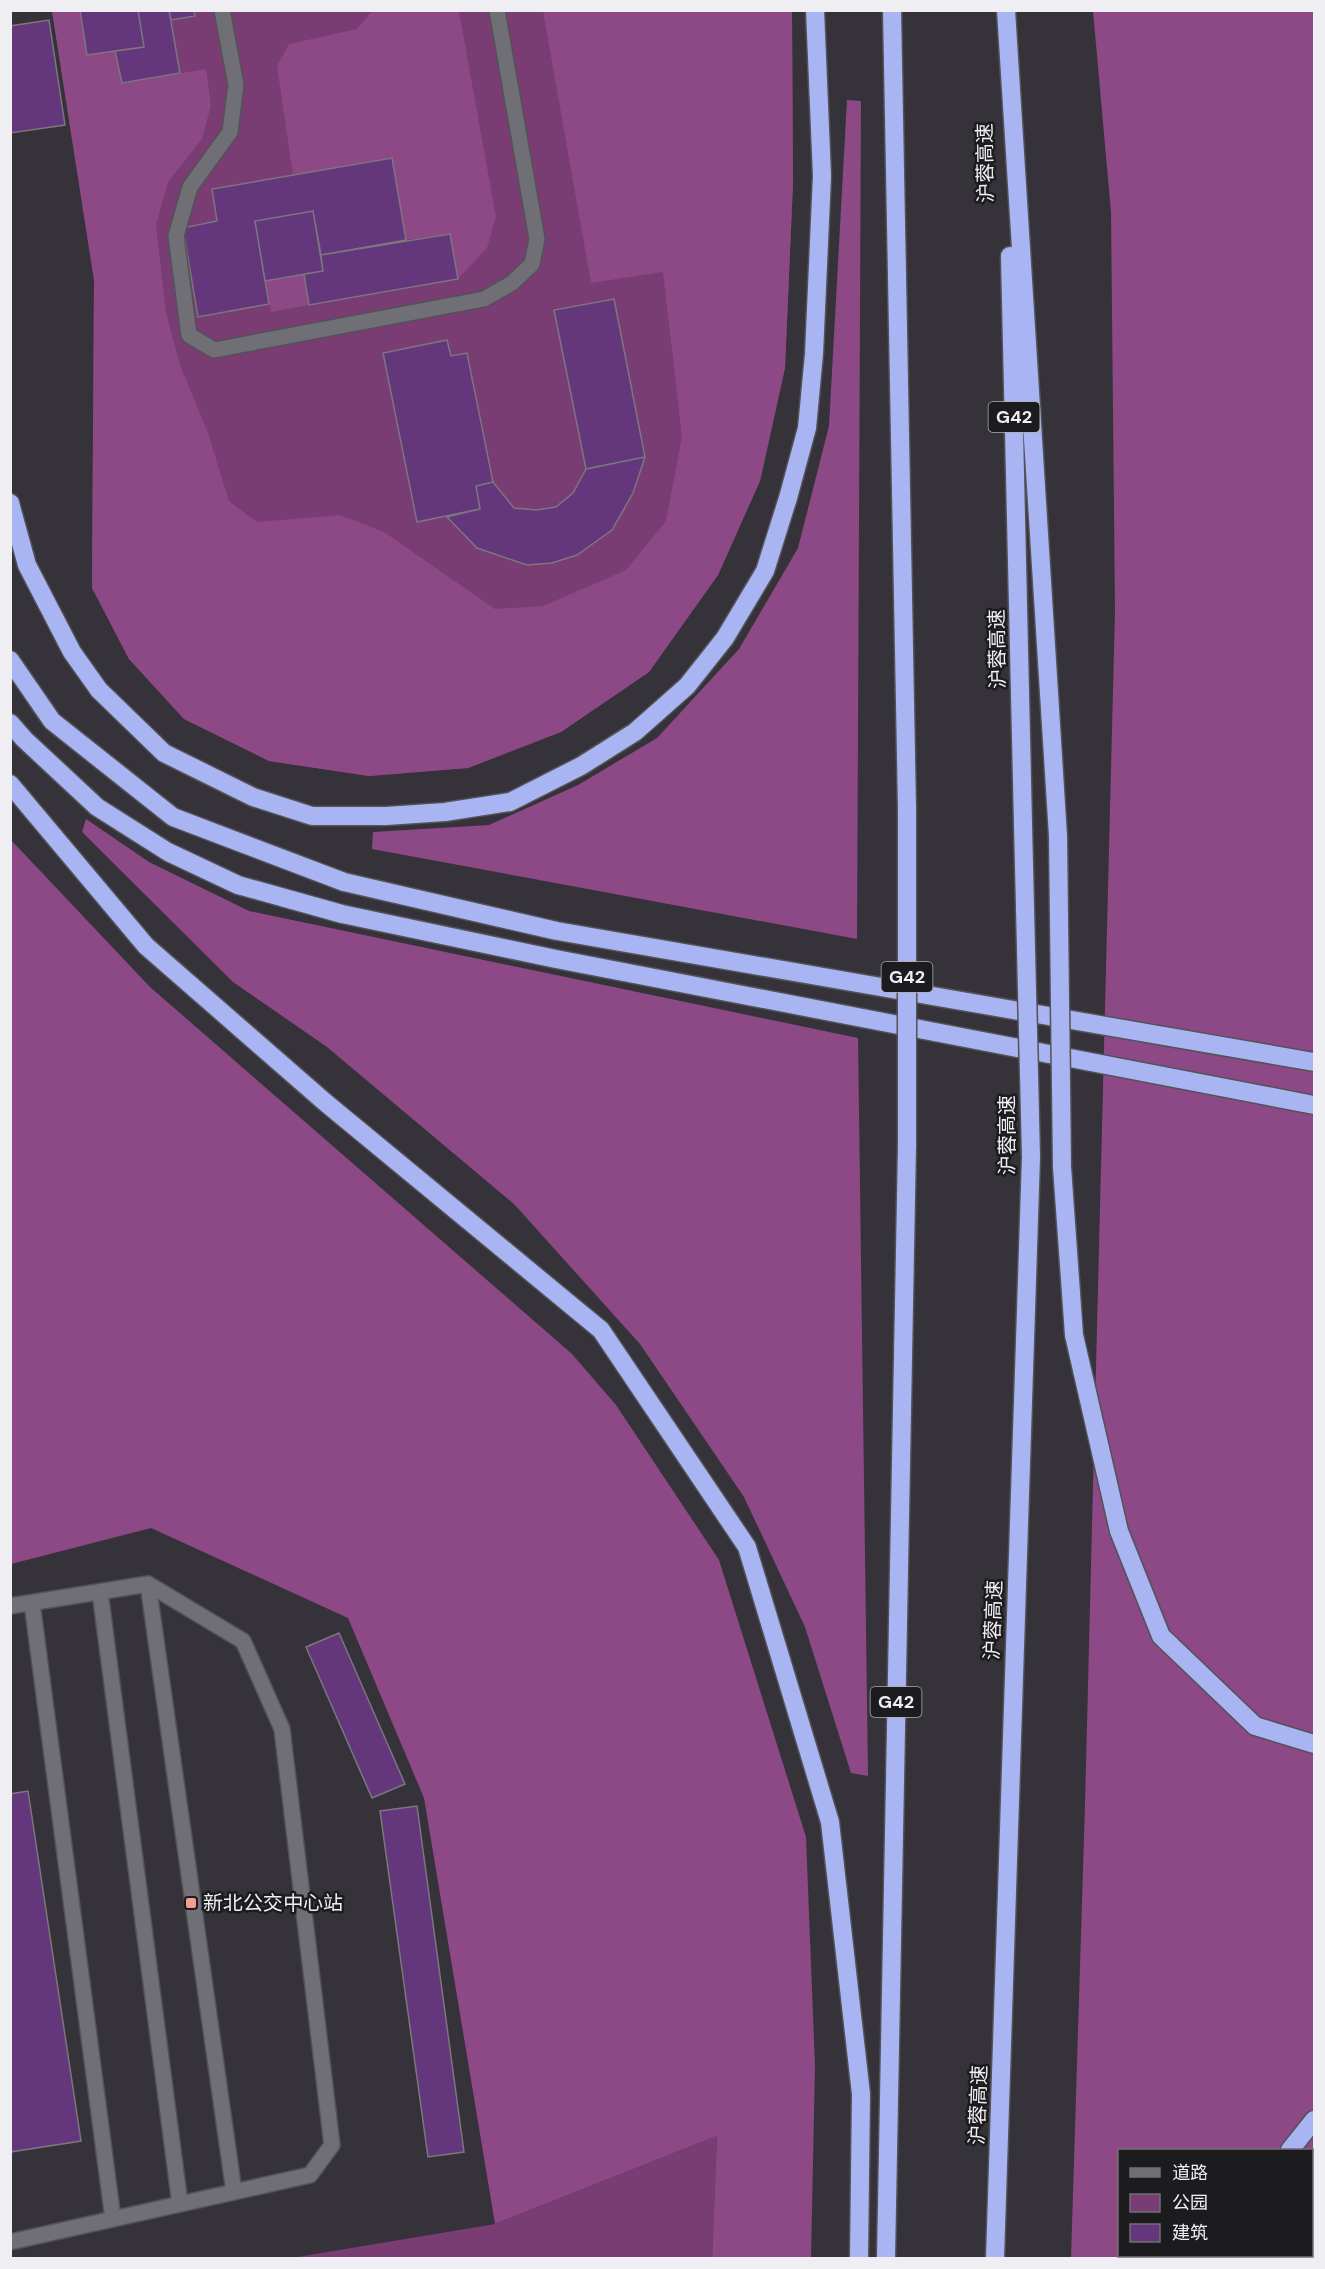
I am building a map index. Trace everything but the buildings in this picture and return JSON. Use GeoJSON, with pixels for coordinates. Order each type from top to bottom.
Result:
{"type":"FeatureCollection","features":[{"type":"Feature","properties":{"kind":"highway"},"geometry":{"type":"LineString","coordinates":[[10,503],[27,566],[72,652],[99,690],[164,753],[253,797],[312,816],[386,816],[445,812],[510,802],[581,766],[635,732],[687,686],[725,638],[765,570],[788,498],[807,428],[814,354],[822,176],[815,10]]}},
{"type":"Feature","properties":{"kind":"highway","name":"G42"},"geometry":{"type":"LineString","coordinates":[[886,2259],[907,1145],[907,808],[892,10]]}},
{"type":"Feature","properties":{"kind":"highway"},"geometry":{"type":"LineString","coordinates":[[1005,10],[1058,836],[1062,1167],[1074,1335],[1119,1531],[1161,1636],[1255,1726],[1314,1743]]}},
{"type":"Feature","properties":{"kind":"highway","name":"沪蓉高速"},"geometry":{"type":"LineString","coordinates":[[995,2259],[1031,1157],[1005,10]]}},
{"type":"Feature","properties":{"kind":"highway"},"geometry":{"type":"LineString","coordinates":[[10,660],[52,721],[173,817],[344,882],[557,931],[1314,1062]]}},
{"type":"Feature","properties":{"kind":"highway"},"geometry":{"type":"LineString","coordinates":[[10,723],[97,807],[168,852],[238,885],[342,914],[545,956],[1314,1106]]}},
{"type":"Feature","properties":{"kind":"highway"},"geometry":{"type":"LineString","coordinates":[[10,784],[146,946],[326,1103],[601,1330],[747,1547],[830,1822],[861,2094],[859,2259]]}},
{"type":"Feature","properties":{"kind":"highway"},"geometry":{"type":"LineString","coordinates":[[1292,2149],[1314,2120]]}},
{"type":"Feature","properties":{"kind":"lane"},"geometry":{"type":"LineString","coordinates":[[222,10],[236,85],[230,132],[190,187],[176,236],[189,335],[214,350],[484,299],[512,283],[531,264],[537,239],[497,10]]}},
{"type":"Feature","properties":{"kind":"lane"},"geometry":{"type":"LineString","coordinates":[[148,1584],[234,2192]]}},
{"type":"Feature","properties":{"kind":"lane"},"geometry":{"type":"LineString","coordinates":[[10,1606],[148,1584],[243,1641],[282,1729],[332,2145],[310,2175],[10,2242]]}},
{"type":"Feature","properties":{"kind":"lane"},"geometry":{"type":"LineString","coordinates":[[99,1592],[180,2204]]}},
{"type":"Feature","properties":{"kind":"lane"},"geometry":{"type":"LineString","coordinates":[[32,1603],[113,2219]]}},
{"type":"Feature","properties":{"kind":"green space"},"geometry":{"type":"Polygon","coordinates":[[[52,11],[792,11],[793,183],[785,368],[760,481],[718,575],[649,672],[561,732],[468,768],[369,776],[269,761],[184,719],[129,659],[92,588],[94,280],[52,11]]]}},
{"type":"Feature","properties":{"kind":"green space"},"geometry":{"type":"Polygon","coordinates":[[[717,2136],[712,2258],[291,2258],[495,2224],[717,2136]]]}},
{"type":"Feature","properties":{"kind":"shaded area"},"geometry":{"type":"Polygon","coordinates":[[[52,11],[80,11],[87,55],[115,51],[122,83],[206,69],[211,105],[202,139],[168,182],[156,225],[166,313],[181,368],[207,430],[229,501],[257,522],[340,515],[384,532],[495,609],[543,606],[626,570],[666,521],[682,437],[663,272],[591,283],[543,11],[792,11],[793,183],[785,368],[760,481],[718,575],[649,672],[561,732],[468,768],[369,776],[269,761],[184,719],[129,659],[92,588],[94,280],[52,11]]]}},
{"type":"Feature","properties":{"kind":"shaded area"},"geometry":{"type":"Polygon","coordinates":[[[372,11],[459,11],[496,217],[487,248],[458,279],[450,234],[406,240],[392,159],[293,175],[277,66],[289,44],[357,29],[372,11]]]}},
{"type":"Feature","properties":{"kind":"shaded area"},"geometry":{"type":"Polygon","coordinates":[[[1093,11],[1314,11],[1314,2258],[1071,2258],[1085,1805],[1115,610],[1111,212],[1093,11]]]}},
{"type":"Feature","properties":{"kind":"shaded area"},"geometry":{"type":"Polygon","coordinates":[[[847,100],[861,101],[857,939],[372,849],[373,832],[489,825],[578,785],[657,738],[739,649],[798,548],[829,426],[847,100]]]}},
{"type":"Feature","properties":{"kind":"shaded area"},"geometry":{"type":"Polygon","coordinates":[[[304,274],[309,305],[271,312],[265,281],[304,274]]]}},
{"type":"Feature","properties":{"kind":"shaded area"},"geometry":{"type":"Polygon","coordinates":[[[86,819],[149,862],[249,911],[858,1038],[868,1776],[851,1773],[805,1627],[744,1497],[640,1344],[514,1204],[327,1047],[233,982],[82,832],[86,819]]]}},
{"type":"Feature","properties":{"kind":"shaded area"},"geometry":{"type":"Polygon","coordinates":[[[11,840],[150,987],[572,1354],[616,1405],[719,1560],[806,1837],[815,2066],[811,2258],[712,2258],[717,2136],[495,2224],[424,1798],[348,1618],[151,1528],[11,1564],[11,840]]]}},
{"type":"Feature","properties":{"kind":"place","name":"新北公交中心站"},"geometry":{"type":"Point","coordinates":[191,1903]}}]}
